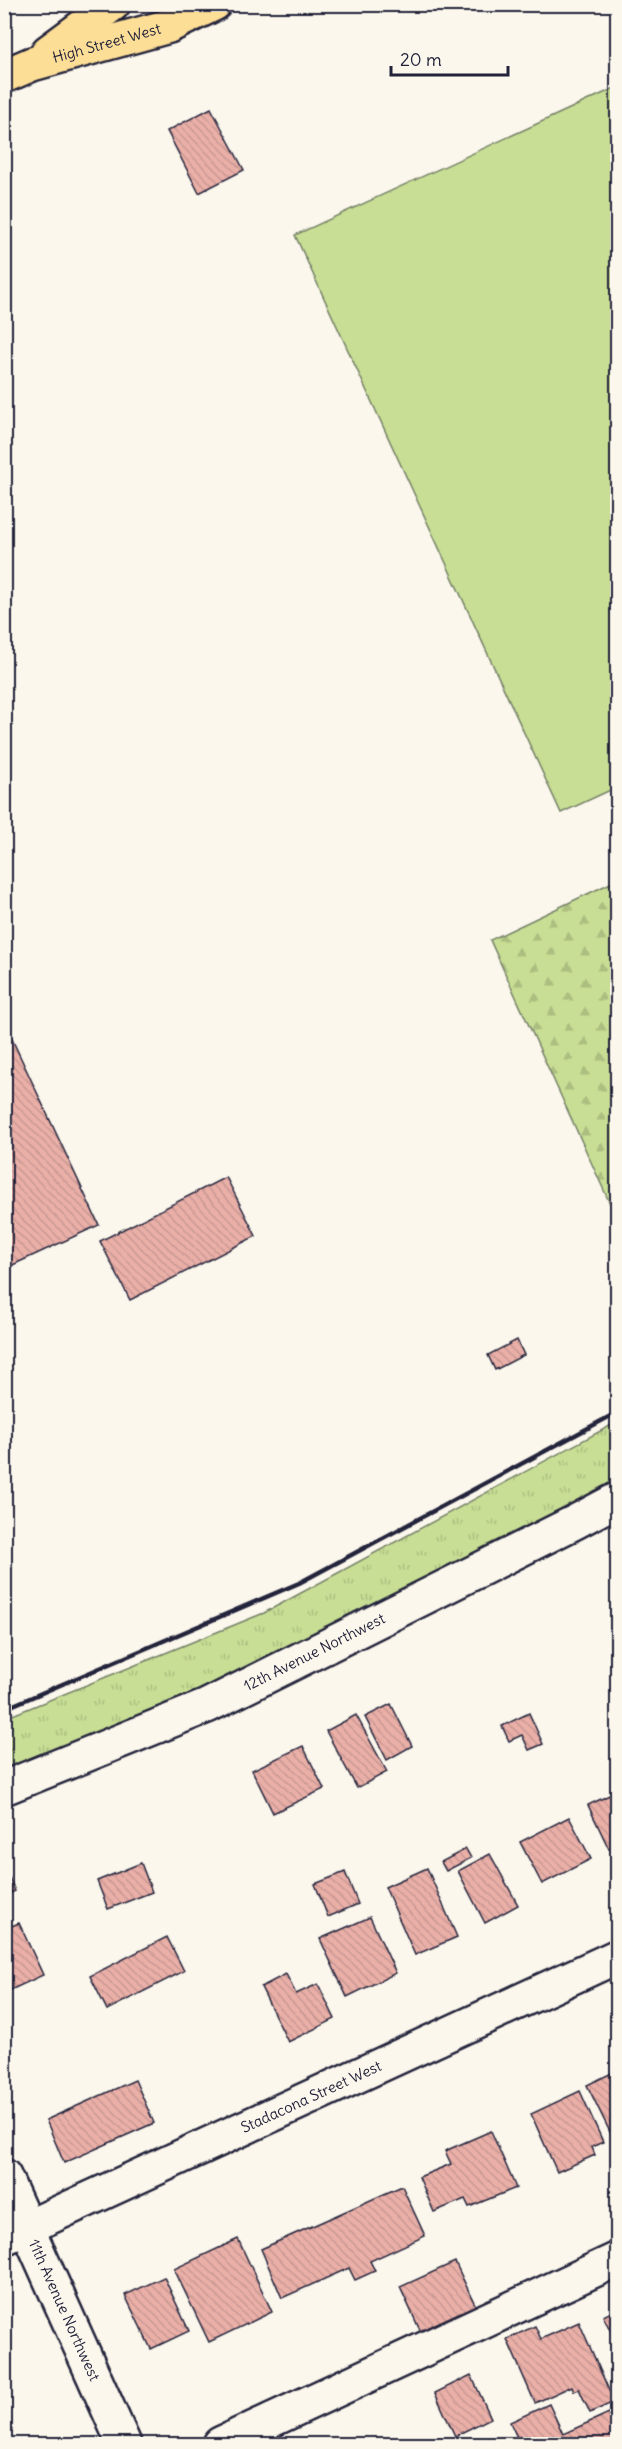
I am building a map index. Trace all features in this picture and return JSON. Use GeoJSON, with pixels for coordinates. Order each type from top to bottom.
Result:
{"type":"FeatureCollection","features":[{"type":"Feature","properties":{"kind":"main road","name":"High Street West"},"geometry":{"type":"LineString","coordinates":[[18,70],[113,4]]}},
{"type":"Feature","properties":{"kind":"main road","name":"High Street West"},"geometry":{"type":"LineString","coordinates":[[18,70],[169,26],[214,4]]}},
{"type":"Feature","properties":{"kind":"street","name":"12th Avenue Northwest"},"geometry":{"type":"LineString","coordinates":[[4,1788],[207,1706],[618,1499]]}},
{"type":"Feature","properties":{"kind":"street","name":"Stadacona Street West"},"geometry":{"type":"LineString","coordinates":[[17,2233],[618,1956]]}},
{"type":"Feature","properties":{"kind":"street","name":"11th Avenue Northwest"},"geometry":{"type":"LineString","coordinates":[[4,2176],[17,2233],[124,2445]]}},
{"type":"Feature","properties":{"kind":"street"},"geometry":{"type":"LineString","coordinates":[[220,2445],[618,2259]]}},
{"type":"Feature","properties":{"kind":"green space"},"geometry":{"type":"Polygon","coordinates":[[[617,87],[617,787],[561,813],[295,235],[617,87]]]}},
{"type":"Feature","properties":{"kind":"green space"},"geometry":{"type":"Polygon","coordinates":[[[617,880],[617,1219],[490,940],[617,880]]]}},
{"type":"Feature","properties":{"kind":"green space"},"geometry":{"type":"Polygon","coordinates":[[[617,1422],[617,1499],[5,1788],[5,1718],[264,1613],[617,1422]]]}},
{"type":"Feature","properties":{"kind":"building"},"geometry":{"type":"Polygon","coordinates":[[[211,108],[244,170],[199,193],[167,131],[211,108]]]}},
{"type":"Feature","properties":{"kind":"building"},"geometry":{"type":"Polygon","coordinates":[[[4,1022],[99,1225],[4,1269],[4,1022]]]}},
{"type":"Feature","properties":{"kind":"building"},"geometry":{"type":"Polygon","coordinates":[[[226,1177],[256,1236],[130,1300],[100,1241],[226,1177]]]}},
{"type":"Feature","properties":{"kind":"building"},"geometry":{"type":"Polygon","coordinates":[[[517,1340],[524,1355],[495,1370],[488,1355],[517,1340]]]}},
{"type":"Feature","properties":{"kind":"building"},"geometry":{"type":"Polygon","coordinates":[[[391,1704],[412,1746],[387,1760],[365,1717],[391,1704]]]}},
{"type":"Feature","properties":{"kind":"building"},"geometry":{"type":"Polygon","coordinates":[[[529,1713],[543,1744],[529,1750],[522,1735],[509,1741],[502,1726],[529,1713]]]}},
{"type":"Feature","properties":{"kind":"building"},"geometry":{"type":"Polygon","coordinates":[[[356,1715],[387,1772],[357,1788],[326,1731],[356,1715]]]}},
{"type":"Feature","properties":{"kind":"building"},"geometry":{"type":"Polygon","coordinates":[[[303,1746],[324,1789],[273,1813],[252,1770],[303,1746]]]}},
{"type":"Feature","properties":{"kind":"building"},"geometry":{"type":"Polygon","coordinates":[[[618,1791],[618,1845],[609,1849],[588,1805],[618,1791]]]}},
{"type":"Feature","properties":{"kind":"building"},"geometry":{"type":"Polygon","coordinates":[[[569,1817],[591,1859],[542,1884],[520,1842],[569,1817]]]}},
{"type":"Feature","properties":{"kind":"building"},"geometry":{"type":"Polygon","coordinates":[[[466,1849],[471,1858],[446,1871],[441,1862],[466,1849]]]}},
{"type":"Feature","properties":{"kind":"building"},"geometry":{"type":"Polygon","coordinates":[[[490,1854],[518,1905],[485,1923],[458,1871],[490,1854]]]}},
{"type":"Feature","properties":{"kind":"building"},"geometry":{"type":"Polygon","coordinates":[[[141,1863],[152,1892],[108,1909],[97,1881],[141,1863]]]}},
{"type":"Feature","properties":{"kind":"building"},"geometry":{"type":"Polygon","coordinates":[[[427,1868],[457,1937],[415,1955],[385,1887],[427,1868]]]}},
{"type":"Feature","properties":{"kind":"building"},"geometry":{"type":"Polygon","coordinates":[[[345,1872],[358,1904],[328,1917],[315,1884],[345,1872]]]}},
{"type":"Feature","properties":{"kind":"building"},"geometry":{"type":"Polygon","coordinates":[[[8,1875],[15,1891],[4,1896],[4,1877],[8,1875]]]}},
{"type":"Feature","properties":{"kind":"building"},"geometry":{"type":"Polygon","coordinates":[[[370,1917],[396,1973],[347,1997],[320,1939],[370,1917]]]}},
{"type":"Feature","properties":{"kind":"building"},"geometry":{"type":"Polygon","coordinates":[[[19,1923],[43,1975],[4,1993],[4,1929],[19,1923]]]}},
{"type":"Feature","properties":{"kind":"building"},"geometry":{"type":"Polygon","coordinates":[[[167,1937],[184,1971],[107,2010],[90,1976],[167,1937]]]}},
{"type":"Feature","properties":{"kind":"building"},"geometry":{"type":"Polygon","coordinates":[[[286,1974],[296,1994],[318,1984],[335,2019],[288,2042],[261,1987],[286,1974]]]}},
{"type":"Feature","properties":{"kind":"building"},"geometry":{"type":"Polygon","coordinates":[[[618,2070],[618,2134],[612,2136],[587,2085],[618,2070]]]}},
{"type":"Feature","properties":{"kind":"building"},"geometry":{"type":"Polygon","coordinates":[[[135,2080],[154,2123],[64,2163],[46,2120],[135,2080]]]}},
{"type":"Feature","properties":{"kind":"building"},"geometry":{"type":"Polygon","coordinates":[[[580,2091],[603,2142],[592,2147],[595,2155],[557,2172],[531,2114],[580,2091]]]}},
{"type":"Feature","properties":{"kind":"building"},"geometry":{"type":"Polygon","coordinates":[[[491,2131],[516,2188],[469,2207],[465,2199],[434,2212],[419,2177],[451,2164],[445,2151],[491,2131]]]}},
{"type":"Feature","properties":{"kind":"building"},"geometry":{"type":"Polygon","coordinates":[[[402,2186],[425,2236],[370,2261],[375,2271],[355,2280],[349,2268],[282,2298],[261,2249],[402,2186]]]}},
{"type":"Feature","properties":{"kind":"building"},"geometry":{"type":"Polygon","coordinates":[[[238,2239],[272,2312],[209,2342],[174,2269],[238,2239]]]}},
{"type":"Feature","properties":{"kind":"building"},"geometry":{"type":"Polygon","coordinates":[[[455,2262],[479,2313],[424,2339],[400,2287],[455,2262]]]}},
{"type":"Feature","properties":{"kind":"building"},"geometry":{"type":"Polygon","coordinates":[[[164,2277],[189,2331],[151,2349],[125,2295],[164,2277]]]}},
{"type":"Feature","properties":{"kind":"building"},"geometry":{"type":"Polygon","coordinates":[[[618,2309],[618,2345],[603,2316],[618,2309]]]}},
{"type":"Feature","properties":{"kind":"building"},"geometry":{"type":"Polygon","coordinates":[[[579,2322],[614,2402],[590,2413],[579,2389],[574,2391],[572,2386],[535,2403],[507,2339],[535,2326],[541,2339],[579,2322]]]}},
{"type":"Feature","properties":{"kind":"building"},"geometry":{"type":"Polygon","coordinates":[[[471,2375],[491,2418],[455,2436],[435,2393],[471,2375]]]}},
{"type":"Feature","properties":{"kind":"building"},"geometry":{"type":"Polygon","coordinates":[[[549,2404],[563,2434],[618,2409],[618,2444],[520,2444],[510,2422],[549,2404]]]}},
{"type":"Feature","properties":{"kind":"railway"},"geometry":{"type":"LineString","coordinates":[[4,1709],[299,1583],[618,1412]]}}]}
